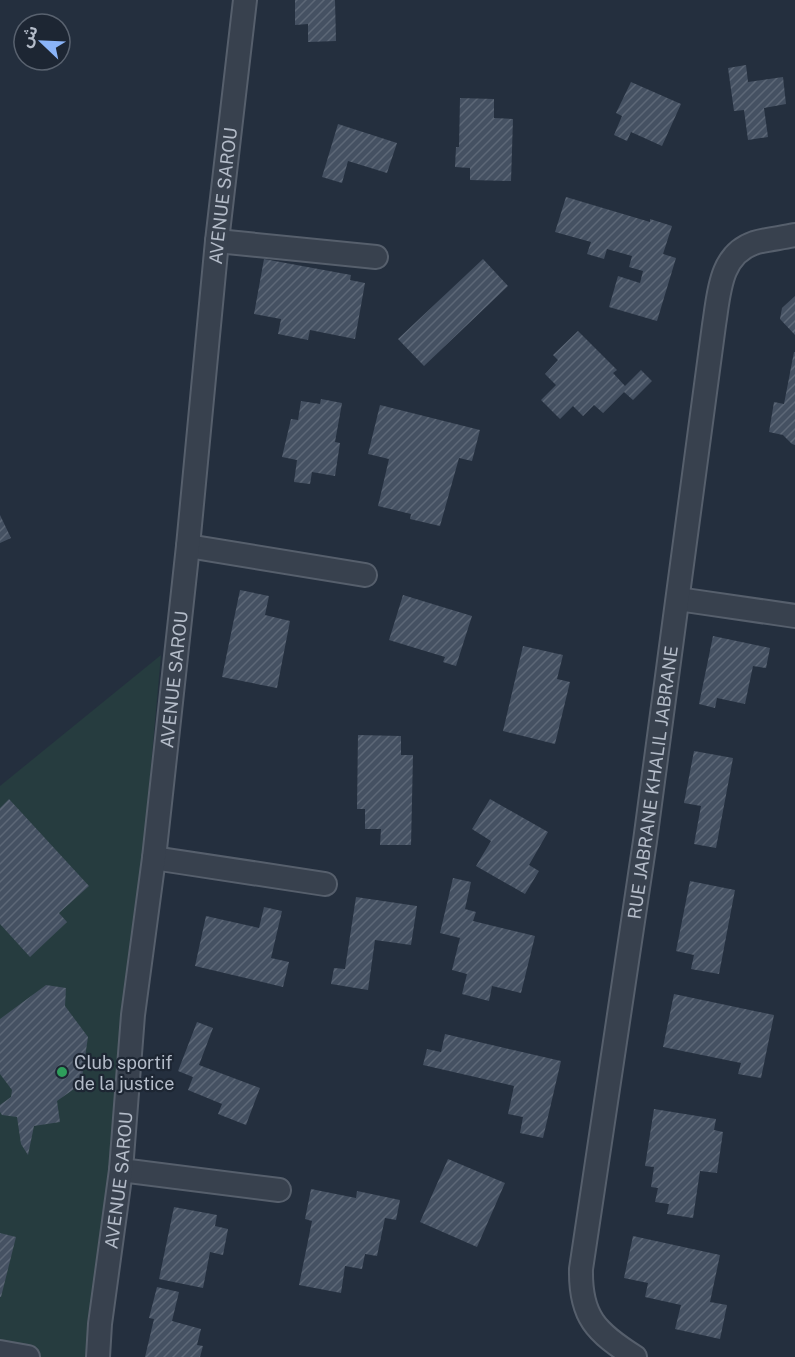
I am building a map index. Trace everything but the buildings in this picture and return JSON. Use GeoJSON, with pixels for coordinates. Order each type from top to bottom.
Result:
{"type":"FeatureCollection","features":[{"type":"Feature","properties":{"kind":"street","name":"AVENUE SAROU"},"geometry":{"type":"LineString","coordinates":[[98,1357],[100,1324],[122,1170],[133,1015],[154,858],[245,0]]}},
{"type":"Feature","properties":{"kind":"street","name":"RUE JABRANE KHALIL JABRANE"},"geometry":{"type":"LineString","coordinates":[[635,1357],[603,1332],[586,1311],[581,1287],[581,1269],[643,853],[714,325],[724,272],[729,261],[744,247],[754,243],[795,235]]}},
{"type":"Feature","properties":{"kind":"street"},"geometry":{"type":"LineString","coordinates":[[218,241],[376,258]]}},
{"type":"Feature","properties":{"kind":"street"},"geometry":{"type":"LineString","coordinates":[[188,546],[365,575]]}},
{"type":"Feature","properties":{"kind":"street"},"geometry":{"type":"LineString","coordinates":[[678,599],[795,616]]}},
{"type":"Feature","properties":{"kind":"street"},"geometry":{"type":"LineString","coordinates":[[154,858],[325,884]]}},
{"type":"Feature","properties":{"kind":"street"},"geometry":{"type":"LineString","coordinates":[[122,1170],[279,1190]]}},
{"type":"Feature","properties":{"kind":"street"},"geometry":{"type":"LineString","coordinates":[[2,1354],[28,1357]]}},
{"type":"Feature","properties":{"kind":"green space","name":"Club sportif de la justice"},"geometry":{"type":"Polygon","coordinates":[[[161,655],[98,1357],[0,1357],[0,786],[161,655]]]}},
{"type":"Feature","properties":{"kind":"place","name":"Club sportif de la justice"},"geometry":{"type":"Point","coordinates":[62,1072]}}]}
